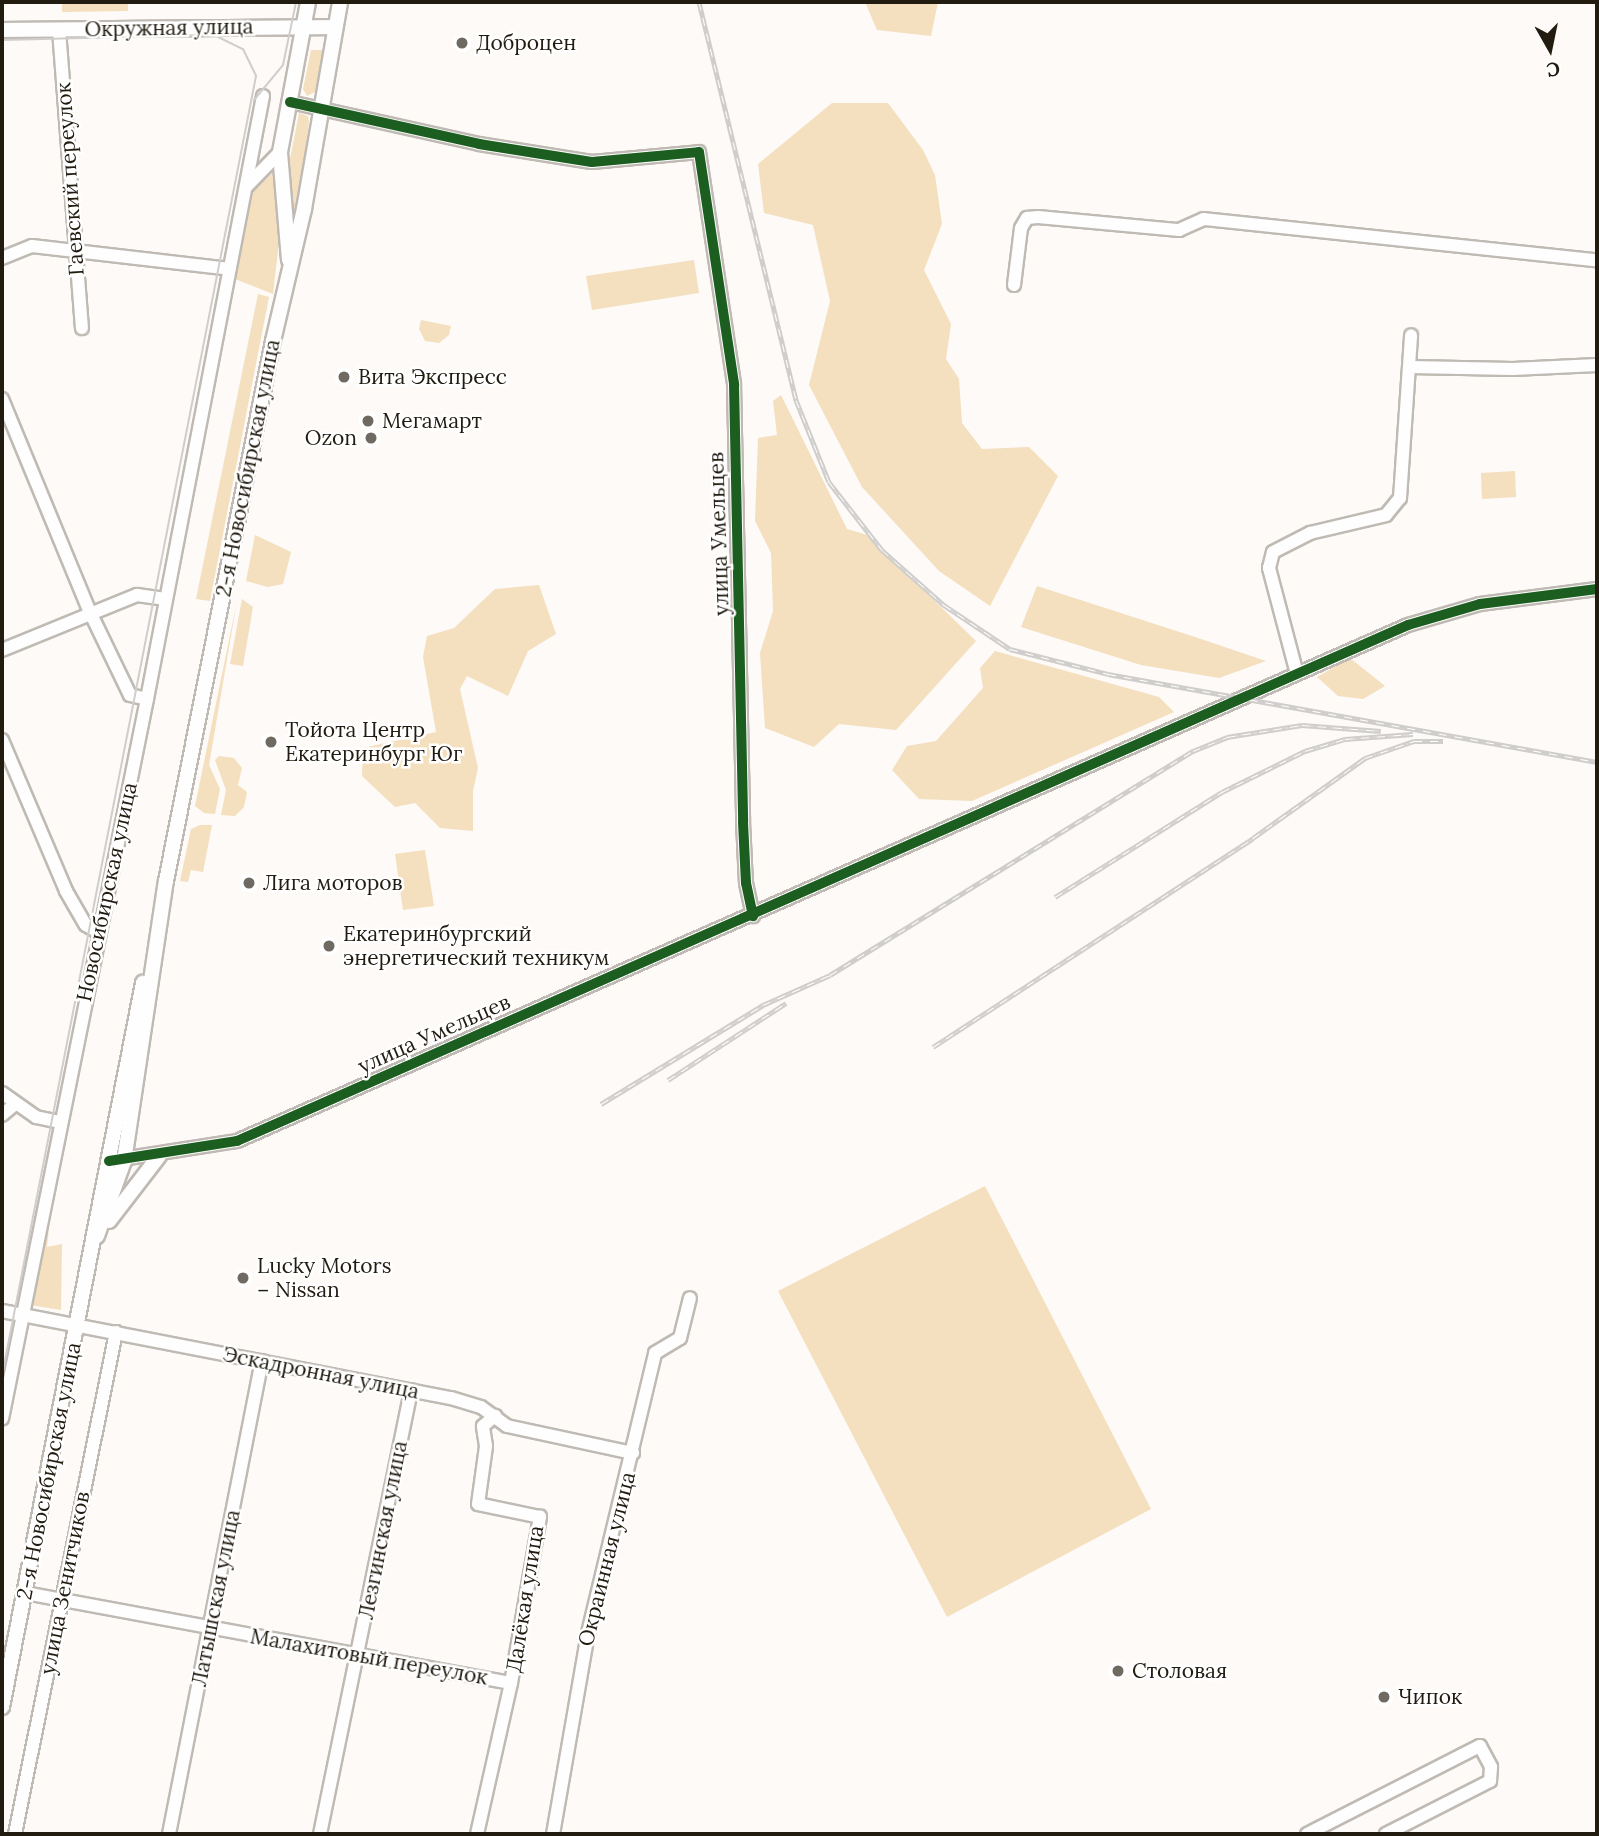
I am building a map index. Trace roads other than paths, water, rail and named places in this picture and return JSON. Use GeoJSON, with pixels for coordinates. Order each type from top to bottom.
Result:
{"type":"FeatureCollection","features":[{"type":"Feature","properties":{"kind":"main road"},"geometry":{"type":"LineString","coordinates":[[289,264],[280,152],[309,2]]}},
{"type":"Feature","properties":{"kind":"main road","name":"2-я Новосибирская улица"},"geometry":{"type":"LineString","coordinates":[[2,1707],[78,1325],[97,1236],[117,1161],[156,935],[289,264],[302,219],[340,2]]}},
{"type":"Feature","properties":{"kind":"main road","name":"Окружная улица"},"geometry":{"type":"LineString","coordinates":[[2,30],[335,27]]}},
{"type":"Feature","properties":{"kind":"main road"},"geometry":{"type":"LineString","coordinates":[[97,1236],[159,1156]]}},
{"type":"Feature","properties":{"kind":"street","name":"Гаевский переулок"},"geometry":{"type":"LineString","coordinates":[[59,30],[82,328]]}},
{"type":"Feature","properties":{"kind":"street","name":"Новосибирская улица"},"geometry":{"type":"LineString","coordinates":[[2,1419],[147,699],[164,599],[263,96]]}},
{"type":"Feature","properties":{"kind":"street"},"geometry":{"type":"LineString","coordinates":[[290,102],[320,107]]}},
{"type":"Feature","properties":{"kind":"street","name":"улица Умельцев"},"geometry":{"type":"LineString","coordinates":[[320,107],[479,144],[592,162],[699,152],[734,384],[743,822],[746,883],[753,916]]}},
{"type":"Feature","properties":{"kind":"street"},"geometry":{"type":"LineString","coordinates":[[247,186],[280,152]]}},
{"type":"Feature","properties":{"kind":"street"},"geometry":{"type":"LineString","coordinates":[[1014,285],[1021,228],[1027,218],[1038,217],[1179,230],[1204,219],[1597,260]]}},
{"type":"Feature","properties":{"kind":"street"},"geometry":{"type":"LineString","coordinates":[[2,258],[32,246],[230,269]]}},
{"type":"Feature","properties":{"kind":"street"},"geometry":{"type":"LineString","coordinates":[[1297,674],[1269,568],[1273,552],[1310,533],[1386,515],[1400,498],[1411,335]]}},
{"type":"Feature","properties":{"kind":"street"},"geometry":{"type":"LineString","coordinates":[[1410,367],[1513,369],[1597,365]]}},
{"type":"Feature","properties":{"kind":"street"},"geometry":{"type":"LineString","coordinates":[[2,399],[90,612],[130,695],[147,699]]}},
{"type":"Feature","properties":{"kind":"street","name":"улица Умельцев"},"geometry":{"type":"LineString","coordinates":[[117,1161],[237,1141],[753,916],[1297,674],[1445,612],[1597,589]]}},
{"type":"Feature","properties":{"kind":"street"},"geometry":{"type":"LineString","coordinates":[[2,650],[137,595],[164,599]]}},
{"type":"Feature","properties":{"kind":"street"},"geometry":{"type":"LineString","coordinates":[[2,740],[66,891],[91,930],[98,932]]}},
{"type":"Feature","properties":{"kind":"street"},"geometry":{"type":"LineString","coordinates":[[2,1093],[13,1105],[60,1122]]}},
{"type":"Feature","properties":{"kind":"street"},"geometry":{"type":"LineString","coordinates":[[2,1115],[13,1105]]}},
{"type":"Feature","properties":{"kind":"street","name":"Окраинная улица"},"geometry":{"type":"LineString","coordinates":[[553,1834],[588,1633],[655,1353],[680,1338],[690,1298]]}},
{"type":"Feature","properties":{"kind":"street","name":"Эскадронная улица"},"geometry":{"type":"LineString","coordinates":[[2,1311],[411,1390],[481,1407],[507,1426],[633,1453]]}},
{"type":"Feature","properties":{"kind":"street","name":"улица Зенитчиков"},"geometry":{"type":"LineString","coordinates":[[15,1834],[116,1332]]}},
{"type":"Feature","properties":{"kind":"street","name":"Латышская улица"},"geometry":{"type":"LineString","coordinates":[[169,1834],[262,1361]]}},
{"type":"Feature","properties":{"kind":"street","name":"Лезгинская улица"},"geometry":{"type":"LineString","coordinates":[[320,1834],[411,1390]]}},
{"type":"Feature","properties":{"kind":"street","name":"Далёкая улица"},"geometry":{"type":"LineString","coordinates":[[477,1834],[511,1683],[540,1517],[478,1504],[486,1446],[483,1426],[495,1416]]}},
{"type":"Feature","properties":{"kind":"street","name":"Малахитовый переулок"},"geometry":{"type":"LineString","coordinates":[[25,1593],[511,1683]]}},
{"type":"Feature","properties":{"kind":"street"},"geometry":{"type":"LineString","coordinates":[[1307,1834],[1480,1746],[1491,1767],[1490,1781],[1386,1834]]}},
{"type":"Feature","properties":{"kind":"tram line"},"geometry":{"type":"LineString","coordinates":[[254,100],[283,65],[296,2]]}},
{"type":"Feature","properties":{"kind":"tram line"},"geometry":{"type":"LineString","coordinates":[[2,40],[214,35],[243,49],[256,76],[2,1376]]}},
{"type":"Feature","properties":{"kind":"railway"},"geometry":{"type":"LineString","coordinates":[[699,2],[796,400],[829,482],[882,550],[944,605],[1010,649],[1108,674],[1597,762]]}},
{"type":"Feature","properties":{"kind":"railway"},"geometry":{"type":"LineString","coordinates":[[601,1104],[763,1005],[830,975],[1193,751],[1227,737],[1302,725],[1381,731]]}},
{"type":"Feature","properties":{"kind":"railway"},"geometry":{"type":"LineString","coordinates":[[1055,897],[1222,792],[1305,751],[1345,739],[1413,734]]}},
{"type":"Feature","properties":{"kind":"railway"},"geometry":{"type":"LineString","coordinates":[[933,1047],[1253,838],[1365,758],[1414,741],[1443,741]]}},
{"type":"Feature","properties":{"kind":"railway"},"geometry":{"type":"LineString","coordinates":[[668,1080],[786,1003]]}},
{"type":"Feature","properties":{"kind":"place","name":"Доброцен"},"geometry":{"type":"Point","coordinates":[462,43]}},
{"type":"Feature","properties":{"kind":"place","name":"Вита Экспресс"},"geometry":{"type":"Point","coordinates":[344,377]}},
{"type":"Feature","properties":{"kind":"place","name":"Мегамарт"},"geometry":{"type":"Point","coordinates":[368,421]}},
{"type":"Feature","properties":{"kind":"place","name":"Ozon"},"geometry":{"type":"Point","coordinates":[371,438]}},
{"type":"Feature","properties":{"kind":"place","name":"Тойота Центр Екатеринбург Юг"},"geometry":{"type":"Point","coordinates":[271,742]}},
{"type":"Feature","properties":{"kind":"place","name":"Лига моторов"},"geometry":{"type":"Point","coordinates":[249,883]}},
{"type":"Feature","properties":{"kind":"place","name":"Екатеринбургский энергетический техникум"},"geometry":{"type":"Point","coordinates":[329,946]}},
{"type":"Feature","properties":{"kind":"place","name":"Lucky Motors – Nissan"},"geometry":{"type":"Point","coordinates":[243,1278]}},
{"type":"Feature","properties":{"kind":"place","name":"Столовая"},"geometry":{"type":"Point","coordinates":[1118,1671]}},
{"type":"Feature","properties":{"kind":"place","name":"Чипок"},"geometry":{"type":"Point","coordinates":[1384,1697]}}]}
